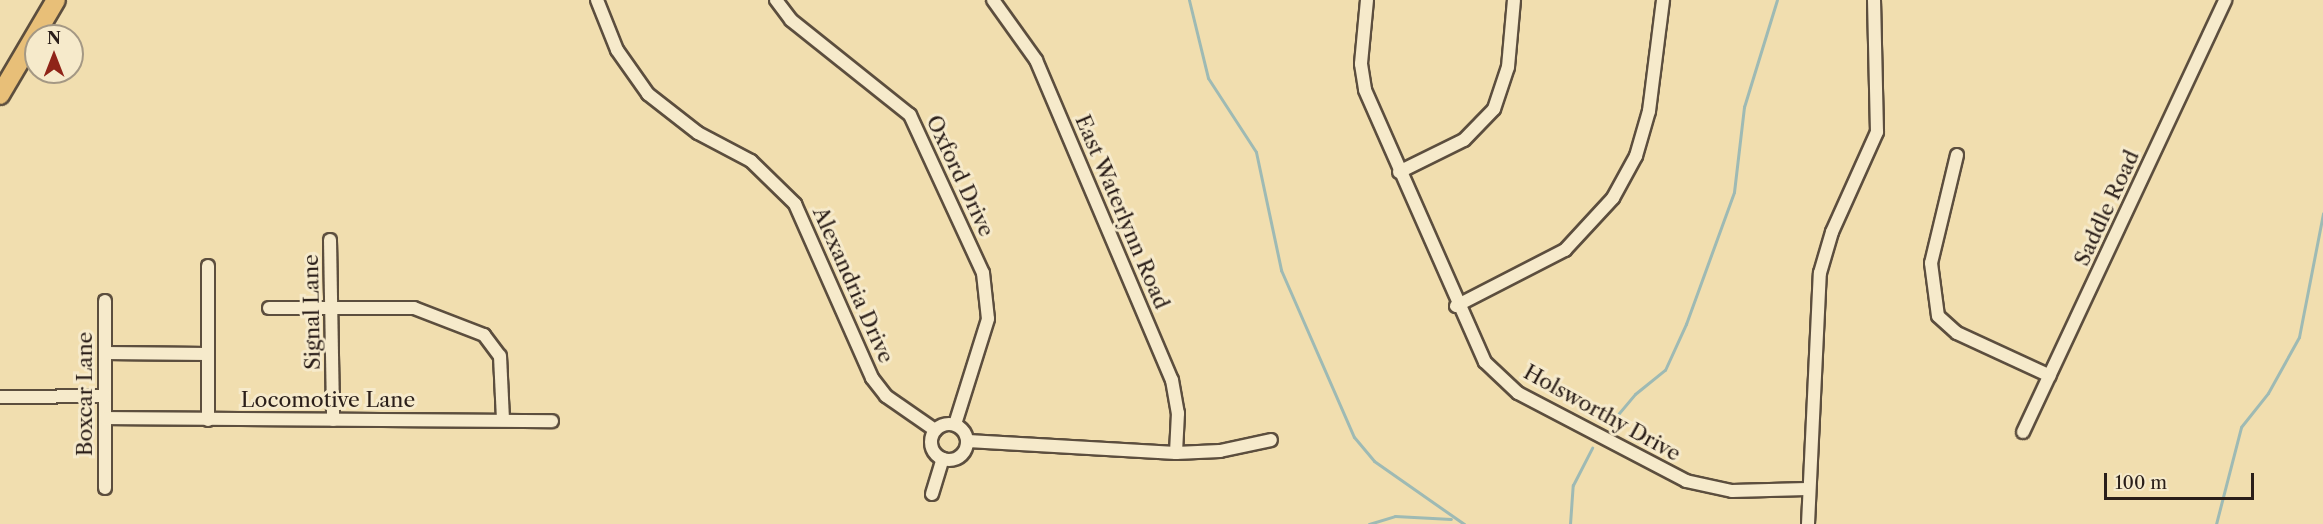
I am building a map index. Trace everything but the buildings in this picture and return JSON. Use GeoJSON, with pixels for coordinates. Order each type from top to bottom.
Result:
{"type":"FeatureCollection","features":[{"type":"Feature","properties":{"kind":"main road"},"geometry":{"type":"LineString","coordinates":[[0,95],[56,0]]}},
{"type":"Feature","properties":{"kind":"street","name":"Alexandria Drive"},"geometry":{"type":"LineString","coordinates":[[597,0],[617,50],[648,94],[698,133],[751,161],[795,204],[872,378],[935,430]]}},
{"type":"Feature","properties":{"kind":"street","name":"Oxford Drive"},"geometry":{"type":"LineString","coordinates":[[776,0],[791,20],[910,115],[983,273],[988,319],[955,424]]}},
{"type":"Feature","properties":{"kind":"street","name":"East Waterlynn Road"},"geometry":{"type":"LineString","coordinates":[[993,0],[1036,60],[1172,380],[1178,413],[1176,453]]}},
{"type":"Feature","properties":{"kind":"street","name":"Holsworthy Drive"},"geometry":{"type":"LineString","coordinates":[[1367,0],[1361,64],[1365,90],[1456,306],[1480,355],[1502,380],[1651,465],[1709,488],[1807,489]]}},
{"type":"Feature","properties":{"kind":"street"},"geometry":{"type":"LineString","coordinates":[[1399,172],[1464,140],[1494,109],[1508,67],[1514,0]]}},
{"type":"Feature","properties":{"kind":"street"},"geometry":{"type":"LineString","coordinates":[[1456,306],[1565,250],[1613,198],[1643,138],[1663,0]]}},
{"type":"Feature","properties":{"kind":"street"},"geometry":{"type":"LineString","coordinates":[[1808,524],[1807,489],[1820,273],[1832,232],[1876,132],[1874,0]]}},
{"type":"Feature","properties":{"kind":"street","name":"Saddle Road"},"geometry":{"type":"LineString","coordinates":[[2024,432],[2225,0]]}},
{"type":"Feature","properties":{"kind":"street"},"geometry":{"type":"LineString","coordinates":[[1957,155],[1931,263],[1931,293],[1938,316],[1957,333],[2050,376]]}},
{"type":"Feature","properties":{"kind":"street","name":"Signal Lane"},"geometry":{"type":"LineString","coordinates":[[330,240],[333,420]]}},
{"type":"Feature","properties":{"kind":"street"},"geometry":{"type":"LineString","coordinates":[[208,266],[208,420]]}},
{"type":"Feature","properties":{"kind":"street","name":"Boxcar Lane"},"geometry":{"type":"LineString","coordinates":[[105,301],[105,488]]}},
{"type":"Feature","properties":{"kind":"street"},"geometry":{"type":"LineString","coordinates":[[269,308],[414,308],[484,335],[500,356],[504,420]]}},
{"type":"Feature","properties":{"kind":"street"},"geometry":{"type":"LineString","coordinates":[[105,353],[208,354]]}},
{"type":"Feature","properties":{"kind":"street"},"geometry":{"type":"LineString","coordinates":[[0,397],[105,396]]}},
{"type":"Feature","properties":{"kind":"street","name":"Locomotive Lane"},"geometry":{"type":"LineString","coordinates":[[105,418],[552,420]]}},
{"type":"Feature","properties":{"kind":"street"},"geometry":{"type":"LineString","coordinates":[[943,459],[931,445],[935,430],[955,424],[968,441],[1176,453],[1220,451],[1271,440]]}},
{"type":"Feature","properties":{"kind":"street"},"geometry":{"type":"LineString","coordinates":[[943,459],[960,457],[968,441]]}},
{"type":"Feature","properties":{"kind":"street"},"geometry":{"type":"LineString","coordinates":[[932,494],[943,459]]}},
{"type":"Feature","properties":{"kind":"waterway"},"geometry":{"type":"LineString","coordinates":[[1189,0],[1208,78],[1256,152],[1281,270],[1354,437],[1374,461],[1464,524]]}},
{"type":"Feature","properties":{"kind":"waterway"},"geometry":{"type":"LineString","coordinates":[[1609,425],[1635,394],[1665,370],[1686,324],[1734,192],[1744,107],[1777,0]]}},
{"type":"Feature","properties":{"kind":"waterway"},"geometry":{"type":"LineString","coordinates":[[2216,524],[2241,427],[2268,393],[2299,337],[2323,213]]}},
{"type":"Feature","properties":{"kind":"waterway"},"geometry":{"type":"LineString","coordinates":[[1570,524],[1573,485],[1592,448]]}},
{"type":"Feature","properties":{"kind":"waterway"},"geometry":{"type":"LineString","coordinates":[[1369,524],[1395,516],[1451,519]]}}]}
